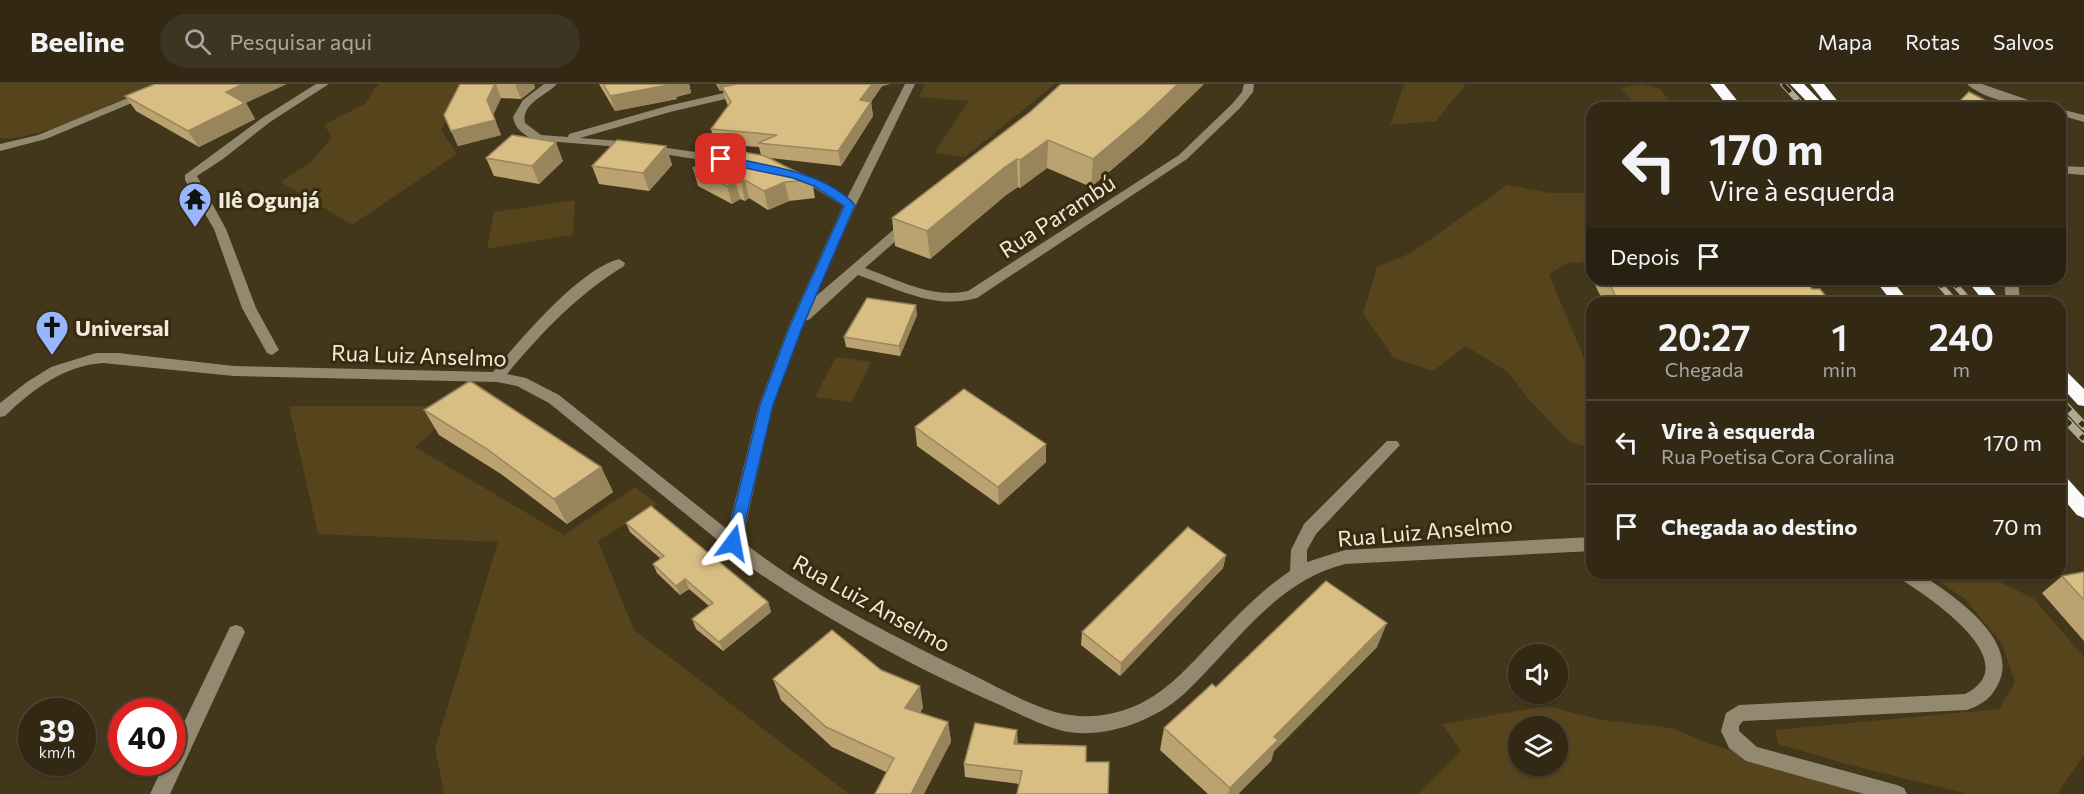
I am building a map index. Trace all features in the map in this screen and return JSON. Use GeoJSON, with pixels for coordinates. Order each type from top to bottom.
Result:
{"type":"FeatureCollection","features":[{"type":"Feature","properties":{"kind":"highway"},"geometry":{"type":"LineString","coordinates":[[1717,84],[1731,102]]}},
{"type":"Feature","properties":{"kind":"highway"},"geometry":{"type":"LineString","coordinates":[[1797,84],[1814,102]]}},
{"type":"Feature","properties":{"kind":"highway"},"geometry":{"type":"LineString","coordinates":[[1817,84],[1831,102]]}},
{"type":"Feature","properties":{"kind":"highway"},"geometry":{"type":"LineString","coordinates":[[1887,285],[1897,297]]}},
{"type":"Feature","properties":{"kind":"highway"},"geometry":{"type":"LineString","coordinates":[[1979,285],[1989,297]]}},
{"type":"Feature","properties":{"kind":"highway"},"geometry":{"type":"LineString","coordinates":[[2066,381],[2084,400]]}},
{"type":"Feature","properties":{"kind":"highway"},"geometry":{"type":"LineString","coordinates":[[2066,490],[2084,510]]}},
{"type":"Feature","properties":{"kind":"street"},"geometry":{"type":"LineString","coordinates":[[0,148],[42,137],[172,84]]}},
{"type":"Feature","properties":{"kind":"street"},"geometry":{"type":"LineString","coordinates":[[272,350],[253,323],[223,234],[191,180],[191,175],[219,157],[244,136],[324,84]]}},
{"type":"Feature","properties":{"kind":"street"},"geometry":{"type":"LineString","coordinates":[[552,84],[535,95],[522,108],[517,117],[519,126],[538,138],[620,144],[741,163]]}},
{"type":"Feature","properties":{"kind":"street"},"geometry":{"type":"LineString","coordinates":[[558,140],[667,109],[777,84]]}},
{"type":"Feature","properties":{"kind":"street"},"geometry":{"type":"LineString","coordinates":[[733,543],[766,405],[795,328],[850,205],[910,84]]}},
{"type":"Feature","properties":{"kind":"street","name":"Rua Parambú"},"geometry":{"type":"LineString","coordinates":[[855,269],[933,297],[954,299],[972,296],[1183,157],[1236,106],[1247,92],[1249,84]]}},
{"type":"Feature","properties":{"kind":"street"},"geometry":{"type":"LineString","coordinates":[[1972,84],[2023,102]]}},
{"type":"Feature","properties":{"kind":"street"},"geometry":{"type":"LineString","coordinates":[[2066,114],[2084,119]]}},
{"type":"Feature","properties":{"kind":"street"},"geometry":{"type":"LineString","coordinates":[[777,170],[818,184],[850,205]]}},
{"type":"Feature","properties":{"kind":"street"},"geometry":{"type":"LineString","coordinates":[[2066,170],[2084,171]]}},
{"type":"Feature","properties":{"kind":"street"},"geometry":{"type":"LineString","coordinates":[[795,328],[816,304],[918,214]]}},
{"type":"Feature","properties":{"kind":"street"},"geometry":{"type":"LineString","coordinates":[[497,377],[542,323],[567,299],[590,280],[619,263]]}},
{"type":"Feature","properties":{"kind":"street","name":"Rua Luiz Anselmo"},"geometry":{"type":"LineString","coordinates":[[0,412],[33,383],[94,358],[111,358],[195,369],[289,374],[497,377],[521,382],[554,399],[786,583],[828,609],[987,691],[1073,724],[1111,723],[1143,711],[1174,692],[1273,593],[1298,574],[1320,564],[1345,557],[1586,544]]}},
{"type":"Feature","properties":{"kind":"street"},"geometry":{"type":"LineString","coordinates":[[1298,574],[1299,550],[1310,528],[1392,445]]}},
{"type":"Feature","properties":{"kind":"street"},"geometry":{"type":"LineString","coordinates":[[1897,794],[1753,755],[1734,741],[1729,727],[1731,719],[1739,713],[1967,702],[1986,690],[1994,669],[1991,651],[1976,627],[1945,598],[1915,579]]}},
{"type":"Feature","properties":{"kind":"street"},"geometry":{"type":"LineString","coordinates":[[160,794],[236,632]]}},
{"type":"Feature","properties":{"kind":"shaded area"},"geometry":{"type":"Polygon","coordinates":[[[0,84],[162,84],[56,127],[15,138],[0,138],[0,84]]]}},
{"type":"Feature","properties":{"kind":"shaded area"},"geometry":{"type":"Polygon","coordinates":[[[380,84],[476,84],[458,100],[441,130],[457,154],[352,225],[281,182],[313,160],[332,137],[324,125],[366,103],[380,84]]]}},
{"type":"Feature","properties":{"kind":"shaded area"},"geometry":{"type":"Polygon","coordinates":[[[924,84],[1055,84],[965,157],[934,153],[969,101],[919,97],[924,84]]]}},
{"type":"Feature","properties":{"kind":"shaded area"},"geometry":{"type":"Polygon","coordinates":[[[1404,84],[1466,84],[1436,121],[1390,125],[1404,84]]]}},
{"type":"Feature","properties":{"kind":"shaded area"},"geometry":{"type":"Polygon","coordinates":[[[1640,84],[1660,89],[1671,102],[1634,102],[1620,88],[1640,84]]]}},
{"type":"Feature","properties":{"kind":"shaded area"},"geometry":{"type":"Polygon","coordinates":[[[1507,185],[1549,193],[1586,193],[1586,262],[1568,263],[1549,274],[1586,363],[1586,447],[1570,442],[1529,400],[1509,373],[1466,346],[1433,371],[1394,358],[1363,314],[1377,267],[1411,253],[1507,185]]]}},
{"type":"Feature","properties":{"kind":"shaded area"},"geometry":{"type":"Polygon","coordinates":[[[575,200],[573,235],[487,249],[494,212],[575,200]]]}},
{"type":"Feature","properties":{"kind":"shaded area"},"geometry":{"type":"Polygon","coordinates":[[[836,357],[871,362],[852,402],[815,397],[836,357]]]}},
{"type":"Feature","properties":{"kind":"shaded area"},"geometry":{"type":"Polygon","coordinates":[[[289,406],[462,406],[415,447],[564,535],[635,487],[658,504],[598,541],[634,630],[849,794],[444,794],[435,748],[498,542],[318,534],[289,406]]]}},
{"type":"Feature","properties":{"kind":"shaded area"},"geometry":{"type":"Polygon","coordinates":[[[1936,579],[1993,579],[2033,598],[2084,657],[2084,755],[2057,794],[1968,794],[1849,765],[1778,744],[1775,730],[1999,709],[2015,683],[2003,645],[1965,599],[1936,579]]]}},
{"type":"Feature","properties":{"kind":"shaded area"},"geometry":{"type":"Polygon","coordinates":[[[1546,706],[1602,720],[1672,728],[1713,745],[1887,794],[1418,794],[1461,751],[1442,724],[1546,706]]]}},
{"type":"Feature","properties":{"kind":"building"},"geometry":{"type":"Polygon","coordinates":[[[155,84],[243,84],[226,92],[245,103],[188,131],[125,96],[155,84]]]}},
{"type":"Feature","properties":{"kind":"building"},"geometry":{"type":"Polygon","coordinates":[[[460,84],[495,84],[487,100],[495,120],[451,131],[444,115],[460,84]]]}},
{"type":"Feature","properties":{"kind":"building"},"geometry":{"type":"Polygon","coordinates":[[[603,84],[673,84],[610,96],[603,84]]]}},
{"type":"Feature","properties":{"kind":"building"},"geometry":{"type":"Polygon","coordinates":[[[737,84],[872,84],[860,100],[871,102],[838,151],[758,143],[777,135],[711,129],[731,102],[722,87],[737,84]]]}},
{"type":"Feature","properties":{"kind":"building"},"geometry":{"type":"Polygon","coordinates":[[[1061,84],[1178,84],[1093,159],[1048,140],[1020,160],[1017,159],[1005,167],[927,231],[892,218],[1030,112],[1061,84]]]}},
{"type":"Feature","properties":{"kind":"building"},"geometry":{"type":"Polygon","coordinates":[[[1969,92],[1988,102],[1959,102],[1969,92]]]}},
{"type":"Feature","properties":{"kind":"building"},"geometry":{"type":"Polygon","coordinates":[[[512,135],[556,142],[532,166],[486,158],[512,135]]]}},
{"type":"Feature","properties":{"kind":"building"},"geometry":{"type":"Polygon","coordinates":[[[617,140],[666,146],[643,173],[592,166],[617,140]]]}},
{"type":"Feature","properties":{"kind":"building"},"geometry":{"type":"Polygon","coordinates":[[[732,150],[765,156],[812,180],[785,182],[764,191],[745,180],[741,182],[735,180],[727,186],[693,168],[732,150]]]}},
{"type":"Feature","properties":{"kind":"building"},"geometry":{"type":"Polygon","coordinates":[[[1610,285],[1809,285],[1812,289],[1820,289],[1826,297],[1616,297],[1610,285]]]}},
{"type":"Feature","properties":{"kind":"building"},"geometry":{"type":"Polygon","coordinates":[[[867,298],[916,305],[899,346],[844,337],[867,298]]]}},
{"type":"Feature","properties":{"kind":"building"},"geometry":{"type":"Polygon","coordinates":[[[470,381],[601,467],[554,499],[487,449],[424,410],[470,381]]]}},
{"type":"Feature","properties":{"kind":"building"},"geometry":{"type":"Polygon","coordinates":[[[964,389],[1046,444],[998,487],[915,427],[964,389]]]}},
{"type":"Feature","properties":{"kind":"building"},"geometry":{"type":"Polygon","coordinates":[[[651,506],[768,602],[719,642],[692,619],[713,603],[685,579],[676,586],[653,564],[664,556],[626,523],[651,506]]]}},
{"type":"Feature","properties":{"kind":"building"},"geometry":{"type":"Polygon","coordinates":[[[1188,527],[1226,555],[1121,663],[1082,632],[1188,527]]]}},
{"type":"Feature","properties":{"kind":"building"},"geometry":{"type":"Polygon","coordinates":[[[2084,572],[2084,600],[2065,579],[2066,575],[2084,572]]]}},
{"type":"Feature","properties":{"kind":"building"},"geometry":{"type":"Polygon","coordinates":[[[1326,581],[1387,623],[1274,737],[1278,740],[1230,788],[1164,728],[1212,684],[1216,687],[1326,581]]]}},
{"type":"Feature","properties":{"kind":"building"},"geometry":{"type":"Polygon","coordinates":[[[832,630],[881,670],[920,686],[905,708],[948,722],[911,794],[875,794],[894,758],[826,727],[773,679],[832,630]]]}},
{"type":"Feature","properties":{"kind":"building"},"geometry":{"type":"Polygon","coordinates":[[[975,723],[1017,730],[1014,744],[1086,746],[1086,762],[1109,762],[1108,794],[1017,794],[1022,771],[964,764],[975,723]]]}},
{"type":"Feature","properties":{"kind":"railway"},"geometry":{"type":"LineString","coordinates":[[1783,84],[1800,102]]}},
{"type":"Feature","properties":{"kind":"railway"},"geometry":{"type":"LineString","coordinates":[[1940,285],[1951,297]]}},
{"type":"Feature","properties":{"kind":"railway"},"geometry":{"type":"LineString","coordinates":[[1955,285],[1966,297]]}},
{"type":"Feature","properties":{"kind":"railway"},"geometry":{"type":"LineString","coordinates":[[2066,406],[2084,426]]}},
{"type":"Feature","properties":{"kind":"railway"},"geometry":{"type":"LineString","coordinates":[[2066,420],[2084,439]]}},
{"type":"Feature","properties":{"kind":"place","name":"Ilê Ogunjá"},"geometry":{"type":"Point","coordinates":[195,228]}},
{"type":"Feature","properties":{"kind":"place","name":"Universal"},"geometry":{"type":"Point","coordinates":[52,356]}},
{"type":"Feature","properties":{"kind":"route"},"geometry":{"type":"LineString","coordinates":[[721,159],[796,175],[818,184],[850,205],[795,328],[766,405],[733,543]]}}]}
